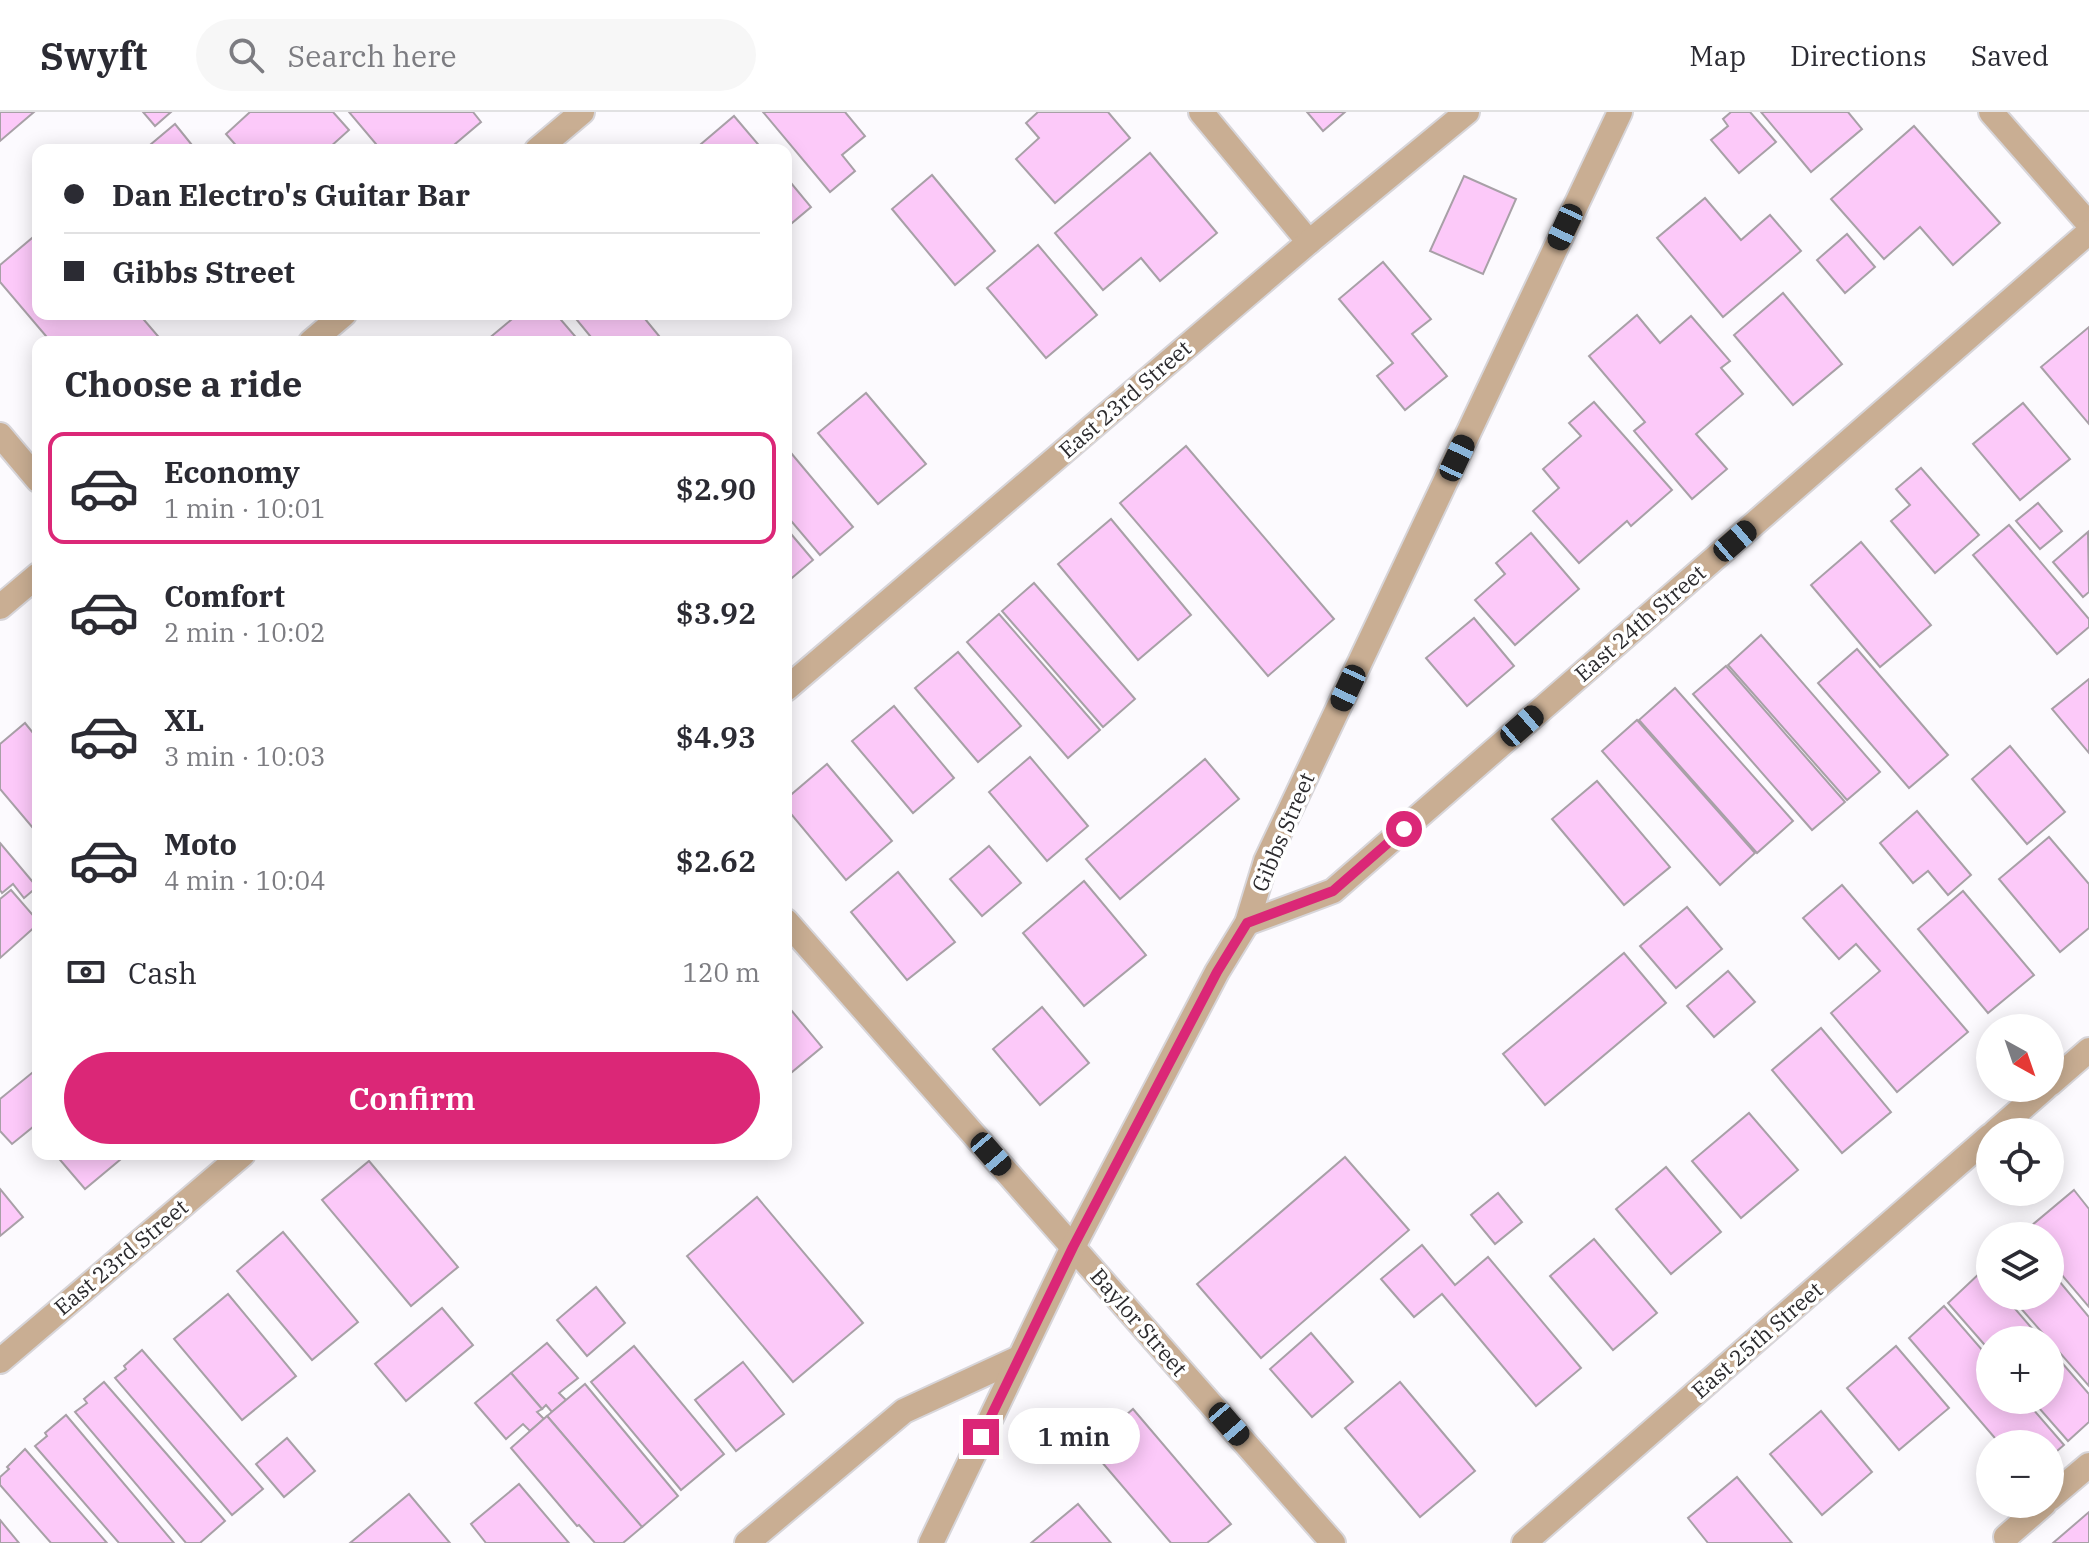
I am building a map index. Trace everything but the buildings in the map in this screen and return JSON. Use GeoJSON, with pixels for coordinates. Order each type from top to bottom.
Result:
{"type":"FeatureCollection","features":[{"type":"Feature","properties":{"kind":"street"},"geometry":{"type":"LineString","coordinates":[[544,144],[582,112]]}},
{"type":"Feature","properties":{"kind":"street"},"geometry":{"type":"LineString","coordinates":[[1201,112],[1309,242]]}},
{"type":"Feature","properties":{"kind":"street","name":"East 23rd Street"},"geometry":{"type":"LineString","coordinates":[[792,684],[1309,242],[1467,112]]}},
{"type":"Feature","properties":{"kind":"street","name":"Gibbs Street"},"geometry":{"type":"LineString","coordinates":[[931,1543],[1073,1247],[1217,972],[1247,923],[1266,861],[1620,112]]}},
{"type":"Feature","properties":{"kind":"street"},"geometry":{"type":"LineString","coordinates":[[1991,112],[2089,224]]}},
{"type":"Feature","properties":{"kind":"street","name":"East 24th Street"},"geometry":{"type":"LineString","coordinates":[[1247,923],[1333,891],[2089,232]]}},
{"type":"Feature","properties":{"kind":"street"},"geometry":{"type":"LineString","coordinates":[[318,336],[337,320]]}},
{"type":"Feature","properties":{"kind":"street"},"geometry":{"type":"LineString","coordinates":[[0,435],[32,473]]}},
{"type":"Feature","properties":{"kind":"street"},"geometry":{"type":"LineString","coordinates":[[0,607],[32,580]]}},
{"type":"Feature","properties":{"kind":"street","name":"Baylor Street"},"geometry":{"type":"LineString","coordinates":[[792,928],[1333,1543]]}},
{"type":"Feature","properties":{"kind":"street"},"geometry":{"type":"LineString","coordinates":[[2064,1072],[2089,1050]]}},
{"type":"Feature","properties":{"kind":"street"},"geometry":{"type":"LineString","coordinates":[[2011,1118],[2029,1102]]}},
{"type":"Feature","properties":{"kind":"street","name":"East 25th Street"},"geometry":{"type":"LineString","coordinates":[[1524,1543],[1976,1148]]}},
{"type":"Feature","properties":{"kind":"street","name":"East 23rd Street"},"geometry":{"type":"LineString","coordinates":[[0,1361],[236,1160]]}},
{"type":"Feature","properties":{"kind":"street"},"geometry":{"type":"LineString","coordinates":[[747,1543],[904,1411],[1019,1358]]}},
{"type":"Feature","properties":{"kind":"street"},"geometry":{"type":"LineString","coordinates":[[2064,1486],[2089,1465]]}},
{"type":"Feature","properties":{"kind":"street"},"geometry":{"type":"LineString","coordinates":[[2006,1537],[2028,1518]]}},
{"type":"Feature","properties":{"kind":"route"},"geometry":{"type":"LineString","coordinates":[[981,1437],[1073,1247],[1217,972],[1247,923],[1333,891],[1404,829]]}}]}
